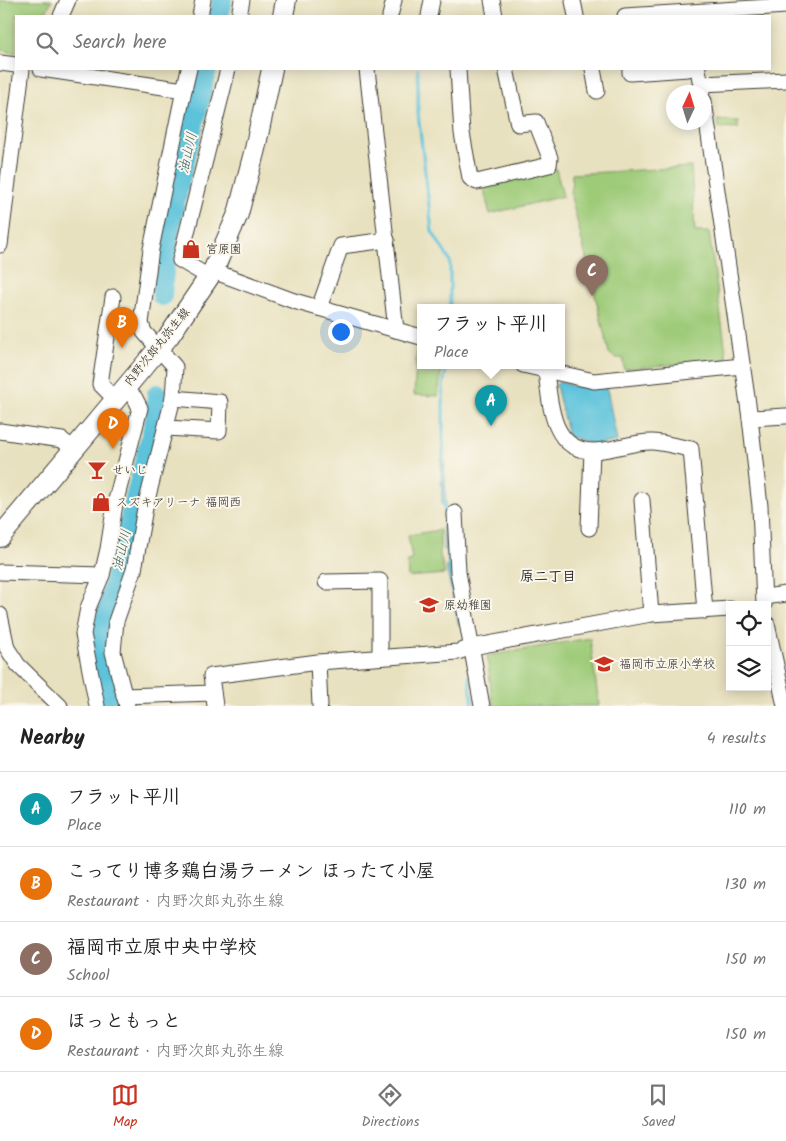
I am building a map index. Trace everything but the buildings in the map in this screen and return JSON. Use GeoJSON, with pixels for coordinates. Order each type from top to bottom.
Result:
{"type":"FeatureCollection","features":[{"type":"Feature","properties":{"kind":"main road"},"geometry":{"type":"LineString","coordinates":[[283,15],[286,0]]}},
{"type":"Feature","properties":{"kind":"main road","name":"内野次郎丸弥生線"},"geometry":{"type":"LineString","coordinates":[[0,537],[119,393],[159,348],[211,274],[240,206],[272,70]]}},
{"type":"Feature","properties":{"kind":"street"},"geometry":{"type":"LineString","coordinates":[[61,15],[68,0]]}},
{"type":"Feature","properties":{"kind":"street"},"geometry":{"type":"LineString","coordinates":[[200,15],[203,0]]}},
{"type":"Feature","properties":{"kind":"street"},"geometry":{"type":"LineString","coordinates":[[238,15],[242,0]]}},
{"type":"Feature","properties":{"kind":"street"},"geometry":{"type":"LineString","coordinates":[[390,15],[394,0]]}},
{"type":"Feature","properties":{"kind":"street"},"geometry":{"type":"LineString","coordinates":[[430,15],[432,0]]}},
{"type":"Feature","properties":{"kind":"street"},"geometry":{"type":"LineString","coordinates":[[492,0],[495,15]]}},
{"type":"Feature","properties":{"kind":"street"},"geometry":{"type":"LineString","coordinates":[[635,15],[694,9],[786,6]]}},
{"type":"Feature","properties":{"kind":"street"},"geometry":{"type":"LineString","coordinates":[[0,63],[15,66]]}},
{"type":"Feature","properties":{"kind":"street"},"geometry":{"type":"LineString","coordinates":[[0,245],[22,70]]}},
{"type":"Feature","properties":{"kind":"street"},"geometry":{"type":"LineString","coordinates":[[55,70],[125,75],[184,90]]}},
{"type":"Feature","properties":{"kind":"street"},"geometry":{"type":"LineString","coordinates":[[189,70],[150,258],[141,323],[144,332],[175,367],[173,398],[145,508],[134,570],[116,621],[113,652],[125,701],[214,700],[211,676],[318,662],[465,650],[651,614],[726,609]]}},
{"type":"Feature","properties":{"kind":"street"},"geometry":{"type":"LineString","coordinates":[[228,70],[180,260],[211,274],[294,301],[417,336]]}},
{"type":"Feature","properties":{"kind":"street"},"geometry":{"type":"LineString","coordinates":[[367,70],[396,330]]}},
{"type":"Feature","properties":{"kind":"street"},"geometry":{"type":"LineString","coordinates":[[458,70],[462,133],[470,178],[477,182],[549,165],[550,158],[536,122],[518,124],[506,70]]}},
{"type":"Feature","properties":{"kind":"street"},"geometry":{"type":"LineString","coordinates":[[593,70],[597,91]]}},
{"type":"Feature","properties":{"kind":"street"},"geometry":{"type":"LineString","coordinates":[[630,70],[630,73],[674,70]]}},
{"type":"Feature","properties":{"kind":"street"},"geometry":{"type":"LineString","coordinates":[[698,70],[701,85]]}},
{"type":"Feature","properties":{"kind":"street"},"geometry":{"type":"LineString","coordinates":[[711,87],[786,80]]}},
{"type":"Feature","properties":{"kind":"street"},"geometry":{"type":"LineString","coordinates":[[708,130],[750,418],[760,506],[764,601],[786,594]]}},
{"type":"Feature","properties":{"kind":"street"},"geometry":{"type":"LineString","coordinates":[[319,308],[341,246],[386,240]]}},
{"type":"Feature","properties":{"kind":"street"},"geometry":{"type":"LineString","coordinates":[[97,706],[83,634],[88,608],[102,575],[115,504],[140,408],[135,398],[100,384],[113,297]]}},
{"type":"Feature","properties":{"kind":"street"},"geometry":{"type":"LineString","coordinates":[[538,369],[594,381],[742,366]]}},
{"type":"Feature","properties":{"kind":"street"},"geometry":{"type":"LineString","coordinates":[[546,371],[552,416],[561,435],[572,446],[592,451],[652,442],[691,449],[705,611]]}},
{"type":"Feature","properties":{"kind":"street"},"geometry":{"type":"LineString","coordinates":[[166,428],[219,431],[220,402],[173,398]]}},
{"type":"Feature","properties":{"kind":"street"},"geometry":{"type":"LineString","coordinates":[[750,418],[786,416]]}},
{"type":"Feature","properties":{"kind":"street"},"geometry":{"type":"LineString","coordinates":[[0,431],[62,440],[74,449]]}},
{"type":"Feature","properties":{"kind":"street"},"geometry":{"type":"LineString","coordinates":[[589,528],[592,451]]}},
{"type":"Feature","properties":{"kind":"street"},"geometry":{"type":"LineString","coordinates":[[642,500],[651,614]]}},
{"type":"Feature","properties":{"kind":"street"},"geometry":{"type":"LineString","coordinates":[[455,514],[465,650],[482,706]]}},
{"type":"Feature","properties":{"kind":"street"},"geometry":{"type":"LineString","coordinates":[[0,572],[102,575]]}},
{"type":"Feature","properties":{"kind":"street"},"geometry":{"type":"LineString","coordinates":[[326,582],[380,581],[380,657]]}},
{"type":"Feature","properties":{"kind":"street"},"geometry":{"type":"LineString","coordinates":[[0,616],[7,648],[18,665],[60,706]]}},
{"type":"Feature","properties":{"kind":"street"},"geometry":{"type":"LineString","coordinates":[[771,642],[785,706]]}},
{"type":"Feature","properties":{"kind":"street"},"geometry":{"type":"LineString","coordinates":[[318,662],[320,706]]}},
{"type":"Feature","properties":{"kind":"green space"},"geometry":{"type":"Polygon","coordinates":[[[0,0],[52,0],[44,15],[15,15],[15,53],[0,50],[0,0]]]}},
{"type":"Feature","properties":{"kind":"green space"},"geometry":{"type":"Polygon","coordinates":[[[717,120],[738,121],[738,129],[719,128],[717,120]]]}},
{"type":"Feature","properties":{"kind":"green space"},"geometry":{"type":"Polygon","coordinates":[[[691,167],[695,232],[709,232],[727,359],[624,369],[623,358],[615,358],[609,353],[571,196],[572,174],[691,167]]]}},
{"type":"Feature","properties":{"kind":"green space"},"geometry":{"type":"Polygon","coordinates":[[[556,169],[563,196],[490,214],[483,187],[556,169]]]}},
{"type":"Feature","properties":{"kind":"green space"},"geometry":{"type":"Polygon","coordinates":[[[417,345],[417,369],[441,369],[438,396],[414,395],[417,345]]]}},
{"type":"Feature","properties":{"kind":"green space"},"geometry":{"type":"Polygon","coordinates":[[[440,530],[440,555],[445,574],[408,577],[407,562],[412,560],[408,535],[440,530]]]}},
{"type":"Feature","properties":{"kind":"green space"},"geometry":{"type":"Polygon","coordinates":[[[590,638],[599,706],[493,706],[487,656],[590,638]]]}},
{"type":"Feature","properties":{"kind":"water"},"geometry":{"type":"Polygon","coordinates":[[[559,382],[574,386],[607,389],[617,441],[595,445],[568,436],[556,385],[559,382]]]}},
{"type":"Feature","properties":{"kind":"water"},"geometry":{"type":"Polygon","coordinates":[[[441,459],[444,459],[446,505],[442,505],[441,459]]]}},
{"type":"Feature","properties":{"kind":"water"},"geometry":{"type":"Polygon","coordinates":[[[443,526],[447,526],[448,549],[444,550],[443,526]]]}},
{"type":"Feature","properties":{"kind":"water"},"geometry":{"type":"Polygon","coordinates":[[[450,565],[462,625],[459,626],[446,566],[450,565]]]}},
{"type":"Feature","properties":{"kind":"waterway","name":"油山川"},"geometry":{"type":"LineString","coordinates":[[219,15],[222,0]]}},
{"type":"Feature","properties":{"kind":"waterway","name":"油山川"},"geometry":{"type":"LineString","coordinates":[[162,296],[168,239],[186,153],[207,70]]}},
{"type":"Feature","properties":{"kind":"waterway"},"geometry":{"type":"LineString","coordinates":[[418,70],[418,113],[432,231],[450,261],[450,304]]}},
{"type":"Feature","properties":{"kind":"waterway"},"geometry":{"type":"LineString","coordinates":[[443,463],[443,385],[446,369]]}},
{"type":"Feature","properties":{"kind":"waterway","name":"油山川"},"geometry":{"type":"LineString","coordinates":[[110,706],[99,641],[155,420],[157,394]]}},
{"type":"Feature","properties":{"kind":"waterway"},"geometry":{"type":"LineString","coordinates":[[444,502],[445,528]]}},
{"type":"Feature","properties":{"kind":"waterway"},"geometry":{"type":"LineString","coordinates":[[447,546],[449,568]]}},
{"type":"Feature","properties":{"kind":"waterway"},"geometry":{"type":"LineString","coordinates":[[469,677],[473,706]]}},
{"type":"Feature","properties":{"kind":"place","name":"宮原園"},"geometry":{"type":"Point","coordinates":[191,249]}},
{"type":"Feature","properties":{"kind":"place","name":"福岡市立原中央中学校"},"geometry":{"type":"Point","coordinates":[592,296]}},
{"type":"Feature","properties":{"kind":"place","name":"こってり博多鶏白湯ラーメン ほったて小屋"},"geometry":{"type":"Point","coordinates":[122,348]}},
{"type":"Feature","properties":{"kind":"place","name":"フラット平川"},"geometry":{"type":"Point","coordinates":[491,426]}},
{"type":"Feature","properties":{"kind":"place","name":"ほっともっと"},"geometry":{"type":"Point","coordinates":[113,449]}},
{"type":"Feature","properties":{"kind":"place","name":"せいじ"},"geometry":{"type":"Point","coordinates":[97,470]}},
{"type":"Feature","properties":{"kind":"place","name":"スズキアリーナ 福岡西"},"geometry":{"type":"Point","coordinates":[101,502]}},
{"type":"Feature","properties":{"kind":"place","name":"原幼稚園"},"geometry":{"type":"Point","coordinates":[429,605]}},
{"type":"Feature","properties":{"kind":"place","name":"福岡市立原小学校"},"geometry":{"type":"Point","coordinates":[604,664]}},
{"type":"Feature","properties":{"kind":"district","name":"原二丁目"},"geometry":{"type":"Point","coordinates":[548,577]}}]}
